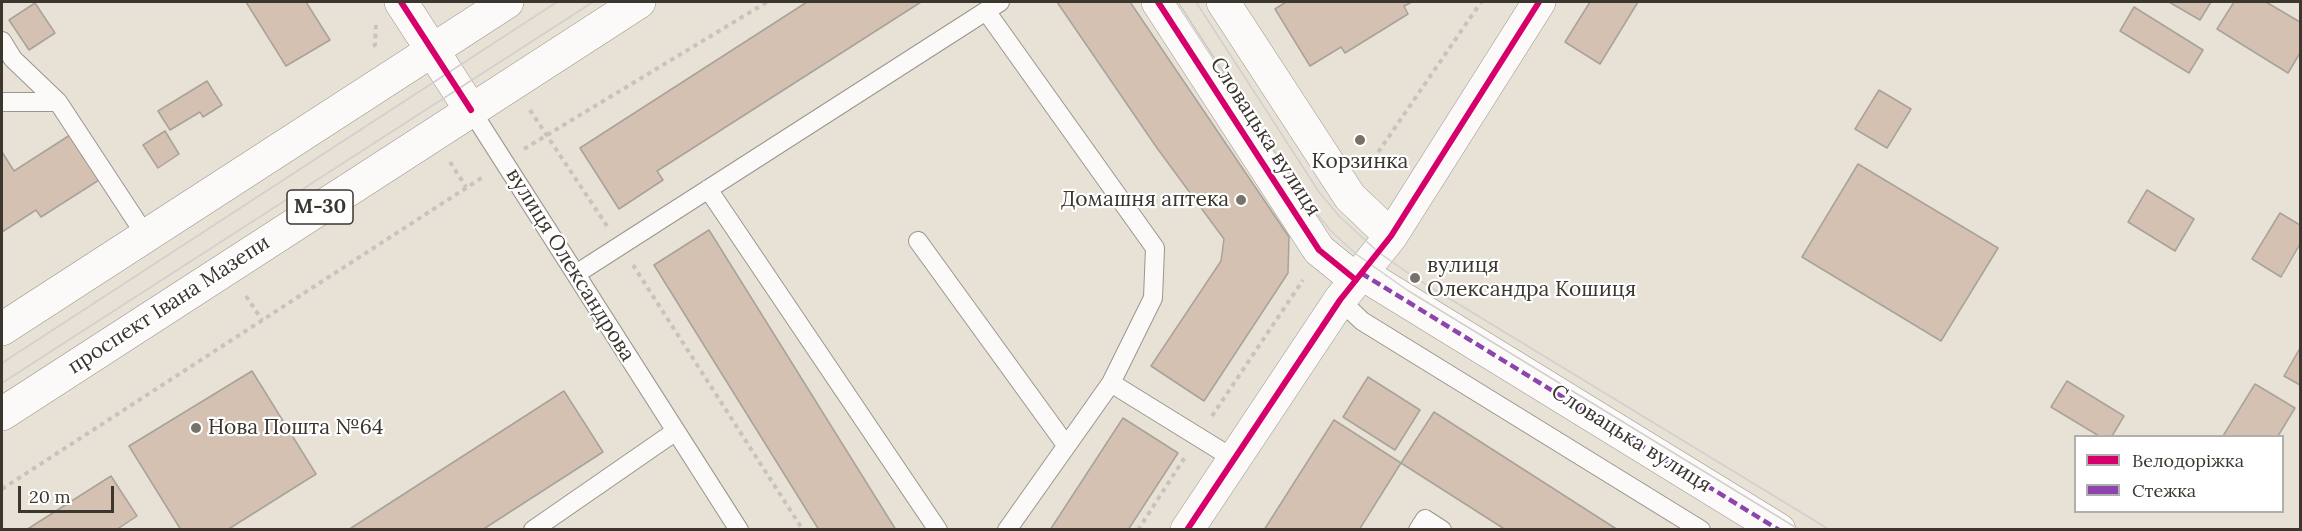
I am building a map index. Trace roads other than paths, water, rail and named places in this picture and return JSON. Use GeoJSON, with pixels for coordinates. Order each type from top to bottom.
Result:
{"type":"FeatureCollection","features":[{"type":"Feature","properties":{"kind":"main road"},"geometry":{"type":"LineString","coordinates":[[2,329],[507,2]]}},
{"type":"Feature","properties":{"kind":"main road","name":"проспект Івана Мазепи"},"geometry":{"type":"LineString","coordinates":[[2,414],[639,2]]}},
{"type":"Feature","properties":{"kind":"main road","name":"Словацька вулиця"},"geometry":{"type":"LineString","coordinates":[[1158,2],[1319,250],[1352,284],[1779,530]]}},
{"type":"Feature","properties":{"kind":"main road"},"geometry":{"type":"LineString","coordinates":[[1187,530],[1352,284],[1391,236],[1539,2]]}},
{"type":"Feature","properties":{"kind":"main road","name":"Словацька вулиця"},"geometry":{"type":"LineString","coordinates":[[1227,3],[1350,197],[1391,236]]}},
{"type":"Feature","properties":{"kind":"main road","name":"вулиця Олександрова"},"geometry":{"type":"LineString","coordinates":[[389,9],[432,50],[471,110]]}},
{"type":"Feature","properties":{"kind":"lane"},"geometry":{"type":"LineString","coordinates":[[576,274],[993,6],[1155,248],[1153,298],[1111,383],[1007,530]]}},
{"type":"Feature","properties":{"kind":"lane"},"geometry":{"type":"LineString","coordinates":[[2,41],[14,59],[58,102],[146,236]]}},
{"type":"Feature","properties":{"kind":"lane"},"geometry":{"type":"LineString","coordinates":[[2,102],[58,102]]}},
{"type":"Feature","properties":{"kind":"lane","name":"вулиця Олександрова"},"geometry":{"type":"LineString","coordinates":[[471,110],[739,530]]}},
{"type":"Feature","properties":{"kind":"lane"},"geometry":{"type":"LineString","coordinates":[[708,189],[938,530]]}},
{"type":"Feature","properties":{"kind":"lane"},"geometry":{"type":"LineString","coordinates":[[918,241],[1066,445]]}},
{"type":"Feature","properties":{"kind":"lane"},"geometry":{"type":"LineString","coordinates":[[1352,284],[1362,321],[1701,530]]}},
{"type":"Feature","properties":{"kind":"lane"},"geometry":{"type":"LineString","coordinates":[[1111,383],[1234,459]]}},
{"type":"Feature","properties":{"kind":"lane"},"geometry":{"type":"LineString","coordinates":[[533,530],[676,431]]}},
{"type":"Feature","properties":{"kind":"lane"},"geometry":{"type":"LineString","coordinates":[[1418,530],[1425,519],[1442,530]]}},
{"type":"Feature","properties":{"kind":"tram line"},"geometry":{"type":"LineString","coordinates":[[2,363],[557,2]]}},
{"type":"Feature","properties":{"kind":"tram line"},"geometry":{"type":"LineString","coordinates":[[2,383],[593,2]]}},
{"type":"Feature","properties":{"kind":"tram line"},"geometry":{"type":"LineString","coordinates":[[1176,2],[1305,199],[1331,231],[1356,254],[1407,290],[1800,530]]}},
{"type":"Feature","properties":{"kind":"tram line"},"geometry":{"type":"LineString","coordinates":[[1196,2],[1319,192],[1339,216],[1378,252],[1414,277],[1830,530]]}},
{"type":"Feature","properties":{"kind":"place","name":"Корзинка"},"geometry":{"type":"Point","coordinates":[1360,140]}},
{"type":"Feature","properties":{"kind":"place","name":"Домашня аптека"},"geometry":{"type":"Point","coordinates":[1241,200]}},
{"type":"Feature","properties":{"kind":"place","name":"вулиця Олександра Кошиця"},"geometry":{"type":"Point","coordinates":[1415,278]}},
{"type":"Feature","properties":{"kind":"place","name":"Нова Пошта №64"},"geometry":{"type":"Point","coordinates":[196,428]}}]}
